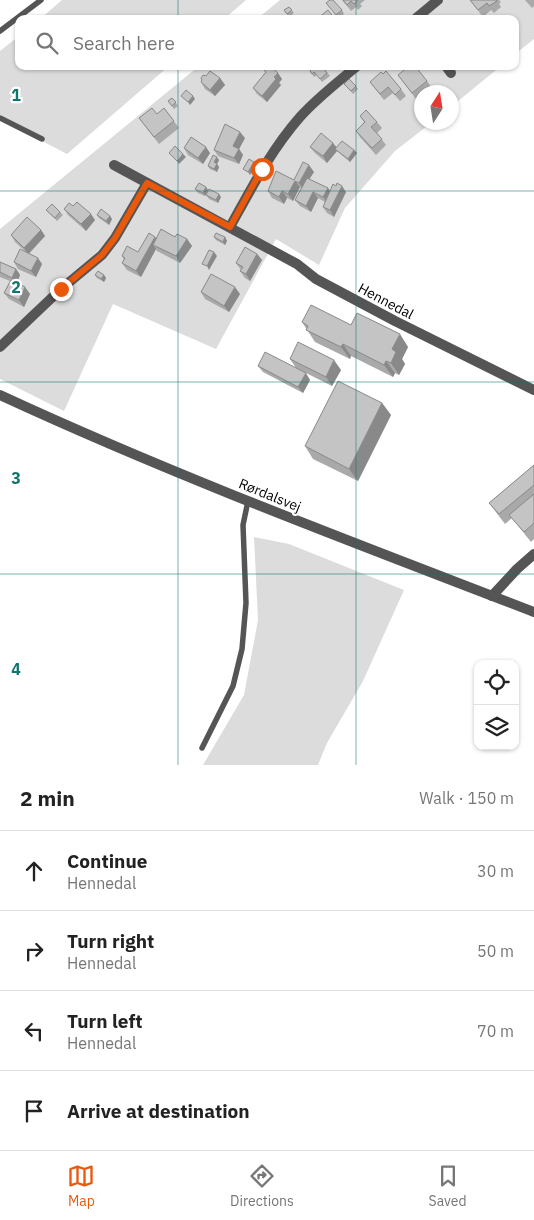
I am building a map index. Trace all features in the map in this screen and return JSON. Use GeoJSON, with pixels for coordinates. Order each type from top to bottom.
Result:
{"type":"FeatureCollection","features":[{"type":"Feature","properties":{"kind":"street"},"geometry":{"type":"LineString","coordinates":[[420,15],[438,0]]}},
{"type":"Feature","properties":{"kind":"street"},"geometry":{"type":"LineString","coordinates":[[230,227],[262,169],[280,143],[301,116],[352,70]]}},
{"type":"Feature","properties":{"kind":"street","name":"Hennedal"},"geometry":{"type":"LineString","coordinates":[[114,165],[297,264],[316,279],[395,321],[534,390]]}},
{"type":"Feature","properties":{"kind":"street"},"geometry":{"type":"LineString","coordinates":[[0,347],[61,289],[102,255],[115,238],[147,183]]}},
{"type":"Feature","properties":{"kind":"street","name":"Rørdalsvej"},"geometry":{"type":"LineString","coordinates":[[0,395],[138,456],[248,501],[534,612]]}},
{"type":"Feature","properties":{"kind":"street"},"geometry":{"type":"LineString","coordinates":[[492,596],[534,554]]}},
{"type":"Feature","properties":{"kind":"lane"},"geometry":{"type":"LineString","coordinates":[[21,15],[41,0]]}},
{"type":"Feature","properties":{"kind":"lane"},"geometry":{"type":"LineString","coordinates":[[0,31],[15,20]]}},
{"type":"Feature","properties":{"kind":"lane"},"geometry":{"type":"LineString","coordinates":[[0,118],[42,139]]}},
{"type":"Feature","properties":{"kind":"lane"},"geometry":{"type":"LineString","coordinates":[[202,748],[233,686],[242,648],[246,603],[243,525],[248,501]]}},
{"type":"Feature","properties":{"kind":"shaded area"},"geometry":{"type":"Polygon","coordinates":[[[62,0],[246,0],[229,15],[45,15],[62,0]]]}},
{"type":"Feature","properties":{"kind":"shaded area"},"geometry":{"type":"Polygon","coordinates":[[[280,0],[534,0],[534,39],[519,51],[519,15],[262,15],[280,0]]]}},
{"type":"Feature","properties":{"kind":"shaded area"},"geometry":{"type":"Polygon","coordinates":[[[15,39],[15,70],[164,70],[67,154],[0,119],[0,51],[15,39]]]}},
{"type":"Feature","properties":{"kind":"shaded area"},"geometry":{"type":"Polygon","coordinates":[[[194,70],[496,70],[459,100],[459,85],[414,85],[414,130],[422,130],[395,151],[345,208],[319,265],[276,239],[216,349],[113,304],[64,411],[0,379],[0,229],[194,70]]]}},
{"type":"Feature","properties":{"kind":"shaded area"},"geometry":{"type":"Polygon","coordinates":[[[254,537],[289,544],[404,590],[363,681],[327,743],[318,765],[203,765],[244,695],[258,620],[254,537]]]}},
{"type":"Feature","properties":{"kind":"building"},"geometry":{"type":"Polygon","coordinates":[[[333,0],[342,10],[336,15],[326,3],[333,0]]]}},
{"type":"Feature","properties":{"kind":"building"},"geometry":{"type":"Polygon","coordinates":[[[343,0],[358,0],[354,4],[351,1],[347,5],[343,0]]]}},
{"type":"Feature","properties":{"kind":"building"},"geometry":{"type":"Polygon","coordinates":[[[470,0],[497,1],[489,6],[487,3],[478,10],[470,0]]]}},
{"type":"Feature","properties":{"kind":"building"},"geometry":{"type":"Polygon","coordinates":[[[289,7],[292,10],[287,14],[284,10],[289,7]]]}},
{"type":"Feature","properties":{"kind":"building"},"geometry":{"type":"Polygon","coordinates":[[[328,10],[332,15],[322,15],[328,10]]]}},
{"type":"Feature","properties":{"kind":"building"},"geometry":{"type":"Polygon","coordinates":[[[264,70],[275,70],[278,73],[274,77],[276,79],[262,96],[253,88],[266,72],[264,70]]]}},
{"type":"Feature","properties":{"kind":"building"},"geometry":{"type":"Polygon","coordinates":[[[325,70],[327,73],[320,79],[314,72],[312,74],[310,71],[325,70]]]}},
{"type":"Feature","properties":{"kind":"building"},"geometry":{"type":"Polygon","coordinates":[[[404,70],[418,70],[427,81],[422,85],[414,85],[414,91],[412,93],[398,75],[404,70]]]}},
{"type":"Feature","properties":{"kind":"building"},"geometry":{"type":"Polygon","coordinates":[[[210,71],[220,78],[210,90],[201,82],[201,78],[210,71]]]}},
{"type":"Feature","properties":{"kind":"building"},"geometry":{"type":"Polygon","coordinates":[[[386,71],[401,89],[395,95],[388,87],[380,94],[370,82],[381,72],[383,74],[386,71]]]}},
{"type":"Feature","properties":{"kind":"building"},"geometry":{"type":"Polygon","coordinates":[[[349,79],[356,86],[351,91],[344,84],[349,79]]]}},
{"type":"Feature","properties":{"kind":"building"},"geometry":{"type":"Polygon","coordinates":[[[186,90],[193,96],[188,102],[181,96],[186,90]]]}},
{"type":"Feature","properties":{"kind":"building"},"geometry":{"type":"Polygon","coordinates":[[[172,98],[176,102],[172,106],[168,101],[172,98]]]}},
{"type":"Feature","properties":{"kind":"building"},"geometry":{"type":"Polygon","coordinates":[[[152,108],[157,114],[164,108],[174,121],[154,137],[139,118],[152,108]]]}},
{"type":"Feature","properties":{"kind":"building"},"geometry":{"type":"Polygon","coordinates":[[[366,110],[377,122],[371,127],[382,139],[372,148],[356,131],[365,122],[360,116],[366,110]]]}},
{"type":"Feature","properties":{"kind":"building"},"geometry":{"type":"Polygon","coordinates":[[[225,124],[240,132],[233,146],[239,149],[234,158],[214,150],[225,124]]]}},
{"type":"Feature","properties":{"kind":"building"},"geometry":{"type":"Polygon","coordinates":[[[321,133],[333,143],[323,156],[310,147],[321,133]]]}},
{"type":"Feature","properties":{"kind":"building"},"geometry":{"type":"Polygon","coordinates":[[[191,137],[206,147],[198,158],[184,148],[191,137]]]}},
{"type":"Feature","properties":{"kind":"building"},"geometry":{"type":"Polygon","coordinates":[[[342,141],[354,150],[348,159],[335,149],[342,141]]]}},
{"type":"Feature","properties":{"kind":"building"},"geometry":{"type":"Polygon","coordinates":[[[175,146],[183,154],[177,161],[169,153],[175,146]]]}},
{"type":"Feature","properties":{"kind":"building"},"geometry":{"type":"Polygon","coordinates":[[[213,155],[217,157],[214,162],[217,164],[214,169],[208,166],[213,155]]]}},
{"type":"Feature","properties":{"kind":"building"},"geometry":{"type":"Polygon","coordinates":[[[249,159],[254,162],[248,172],[243,169],[249,159]]]}},
{"type":"Feature","properties":{"kind":"building"},"geometry":{"type":"Polygon","coordinates":[[[303,162],[309,165],[299,183],[295,181],[288,194],[282,191],[279,197],[268,191],[276,171],[294,180],[303,162]]]}},
{"type":"Feature","properties":{"kind":"building"},"geometry":{"type":"Polygon","coordinates":[[[307,178],[328,188],[323,197],[313,192],[306,206],[295,200],[307,178]]]}},
{"type":"Feature","properties":{"kind":"building"},"geometry":{"type":"Polygon","coordinates":[[[199,183],[206,187],[203,193],[195,189],[199,183]]]}},
{"type":"Feature","properties":{"kind":"building"},"geometry":{"type":"Polygon","coordinates":[[[337,183],[342,186],[330,210],[323,207],[333,184],[336,186],[337,183]]]}},
{"type":"Feature","properties":{"kind":"building"},"geometry":{"type":"Polygon","coordinates":[[[209,189],[219,194],[216,200],[206,195],[209,189]]]}},
{"type":"Feature","properties":{"kind":"building"},"geometry":{"type":"Polygon","coordinates":[[[77,202],[91,214],[81,224],[64,209],[69,203],[73,206],[77,202]]]}},
{"type":"Feature","properties":{"kind":"building"},"geometry":{"type":"Polygon","coordinates":[[[52,204],[60,212],[55,218],[46,210],[52,204]]]}},
{"type":"Feature","properties":{"kind":"building"},"geometry":{"type":"Polygon","coordinates":[[[101,209],[110,216],[106,221],[97,215],[101,209]]]}},
{"type":"Feature","properties":{"kind":"building"},"geometry":{"type":"Polygon","coordinates":[[[27,217],[41,230],[24,248],[11,235],[27,217]]]}},
{"type":"Feature","properties":{"kind":"building"},"geometry":{"type":"Polygon","coordinates":[[[161,229],[175,237],[177,234],[187,239],[176,256],[153,245],[161,229]]]}},
{"type":"Feature","properties":{"kind":"building"},"geometry":{"type":"Polygon","coordinates":[[[149,233],[155,237],[136,271],[122,263],[125,258],[122,256],[127,246],[138,252],[149,233]]]}},
{"type":"Feature","properties":{"kind":"building"},"geometry":{"type":"Polygon","coordinates":[[[216,233],[225,237],[223,242],[214,237],[216,233]]]}},
{"type":"Feature","properties":{"kind":"building"},"geometry":{"type":"Polygon","coordinates":[[[245,247],[257,254],[246,274],[240,271],[243,267],[236,263],[245,247]]]}},
{"type":"Feature","properties":{"kind":"building"},"geometry":{"type":"Polygon","coordinates":[[[20,249],[38,258],[31,271],[14,262],[20,249]]]}},
{"type":"Feature","properties":{"kind":"building"},"geometry":{"type":"Polygon","coordinates":[[[209,250],[214,252],[207,266],[202,264],[209,250]]]}},
{"type":"Feature","properties":{"kind":"building"},"geometry":{"type":"Polygon","coordinates":[[[0,262],[16,269],[12,278],[0,272],[0,262]]]}},
{"type":"Feature","properties":{"kind":"building"},"geometry":{"type":"Polygon","coordinates":[[[98,271],[104,275],[101,279],[95,275],[98,271]]]}},
{"type":"Feature","properties":{"kind":"building"},"geometry":{"type":"Polygon","coordinates":[[[211,274],[235,287],[224,306],[201,292],[211,274]]]}},
{"type":"Feature","properties":{"kind":"building"},"geometry":{"type":"Polygon","coordinates":[[[11,280],[25,287],[19,300],[4,293],[11,280]]]}},
{"type":"Feature","properties":{"kind":"building"},"geometry":{"type":"Polygon","coordinates":[[[311,305],[351,325],[357,313],[400,334],[392,349],[396,352],[391,363],[386,361],[384,365],[343,344],[341,347],[306,330],[308,326],[302,322],[311,305]]]}},
{"type":"Feature","properties":{"kind":"building"},"geometry":{"type":"Polygon","coordinates":[[[298,342],[334,360],[326,377],[290,359],[298,342]]]}},
{"type":"Feature","properties":{"kind":"building"},"geometry":{"type":"Polygon","coordinates":[[[265,352],[306,373],[298,387],[258,366],[265,352]]]}},
{"type":"Feature","properties":{"kind":"building"},"geometry":{"type":"Polygon","coordinates":[[[338,381],[382,403],[349,469],[305,446],[338,381]]]}},
{"type":"Feature","properties":{"kind":"building"},"geometry":{"type":"Polygon","coordinates":[[[534,465],[534,485],[499,514],[489,503],[534,465]]]}},
{"type":"Feature","properties":{"kind":"building"},"geometry":{"type":"Polygon","coordinates":[[[534,494],[534,523],[524,532],[509,515],[534,494]]]}},
{"type":"Feature","properties":{"kind":"route"},"geometry":{"type":"LineString","coordinates":[[61,289],[102,255],[135,206],[147,183],[230,227],[262,169]]}}]}
